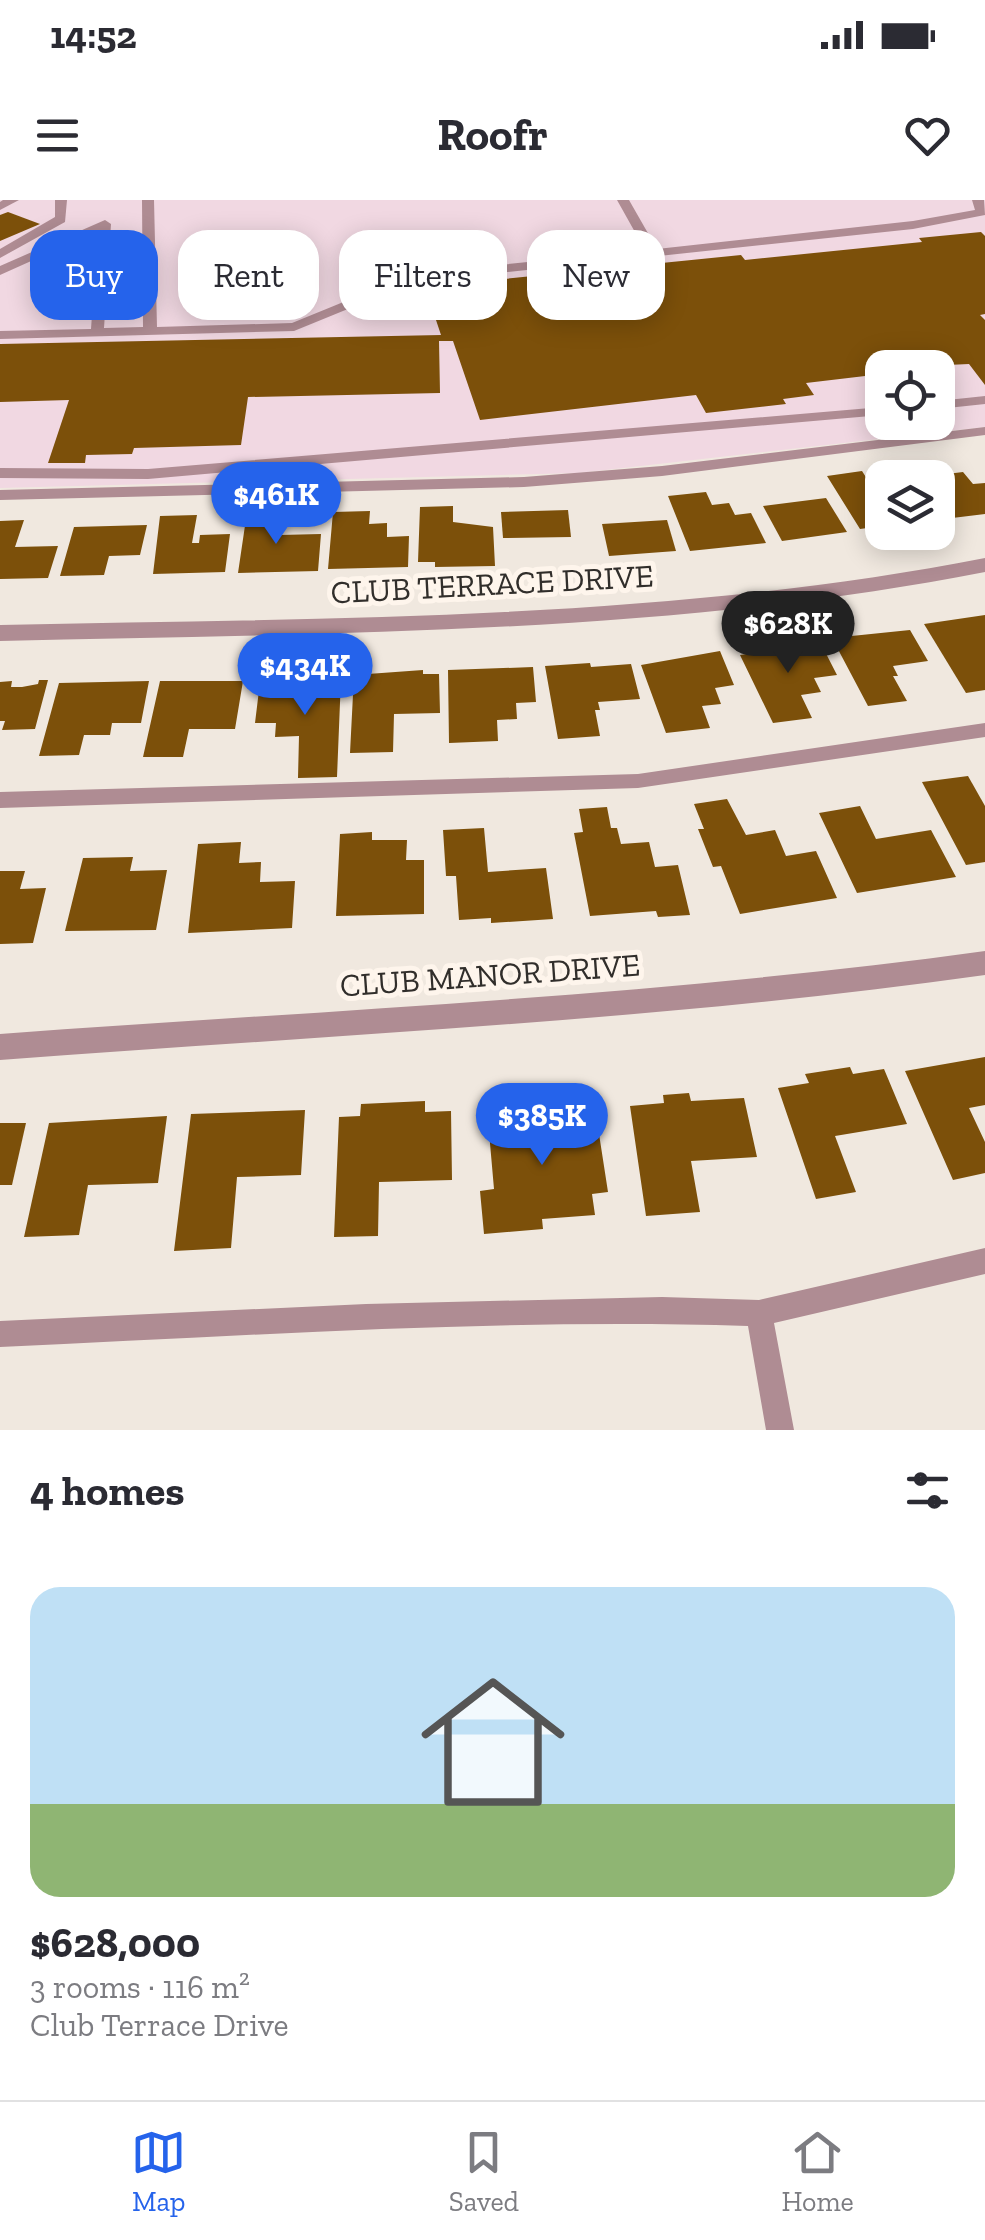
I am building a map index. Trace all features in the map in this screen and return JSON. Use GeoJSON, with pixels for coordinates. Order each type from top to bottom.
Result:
{"type":"FeatureCollection","features":[{"type":"Feature","properties":{"kind":"street","name":"CLUB TERRACE DRIVE"},"geometry":{"type":"LineString","coordinates":[[0,633],[302,626],[616,611],[778,598],[921,579],[985,565]]}},
{"type":"Feature","properties":{"kind":"street","name":"CLUB MANOR DRIVE"},"geometry":{"type":"LineString","coordinates":[[0,1047],[651,998],[900,976],[985,963]]}},
{"type":"Feature","properties":{"kind":"lane"},"geometry":{"type":"LineString","coordinates":[[0,206],[13,200]]}},
{"type":"Feature","properties":{"kind":"lane"},"geometry":{"type":"LineString","coordinates":[[0,250],[62,218],[62,200]]}},
{"type":"Feature","properties":{"kind":"lane"},"geometry":{"type":"LineString","coordinates":[[148,200],[150,332]]}},
{"type":"Feature","properties":{"kind":"lane"},"geometry":{"type":"LineString","coordinates":[[622,200],[640,230]]}},
{"type":"Feature","properties":{"kind":"lane"},"geometry":{"type":"LineString","coordinates":[[665,252],[913,225],[982,209]]}},
{"type":"Feature","properties":{"kind":"lane"},"geometry":{"type":"LineString","coordinates":[[0,270],[105,224],[97,332]]}},
{"type":"Feature","properties":{"kind":"lane"},"geometry":{"type":"LineString","coordinates":[[0,335],[306,326],[412,278],[527,266]]}},
{"type":"Feature","properties":{"kind":"lane"},"geometry":{"type":"LineString","coordinates":[[955,403],[985,400]]}},
{"type":"Feature","properties":{"kind":"lane"},"geometry":{"type":"LineString","coordinates":[[0,473],[148,474],[865,412]]}},
{"type":"Feature","properties":{"kind":"lane"},"geometry":{"type":"LineString","coordinates":[[0,495],[524,482],[662,470],[985,431]]}},
{"type":"Feature","properties":{"kind":"lane"},"geometry":{"type":"LineString","coordinates":[[0,800],[638,782],[985,730]]}},
{"type":"Feature","properties":{"kind":"lane"},"geometry":{"type":"LineString","coordinates":[[0,1334],[366,1317],[662,1310],[759,1313],[985,1261]]}},
{"type":"Feature","properties":{"kind":"lane"},"geometry":{"type":"LineString","coordinates":[[759,1313],[780,1430]]}},
{"type":"Feature","properties":{"kind":"shaded area"},"geometry":{"type":"Polygon","coordinates":[[[0,200],[985,200],[985,427],[955,430],[955,350],[865,350],[865,440],[870,440],[579,473],[0,488],[0,200]]]}},
{"type":"Feature","properties":{"kind":"building"},"geometry":{"type":"Polygon","coordinates":[[[8,212],[40,224],[0,241],[0,215],[8,212]]]}},
{"type":"Feature","properties":{"kind":"building"},"geometry":{"type":"Polygon","coordinates":[[[981,232],[985,236],[985,314],[980,315],[985,320],[985,385],[969,364],[955,365],[955,350],[865,350],[865,376],[806,383],[814,395],[783,399],[786,404],[706,413],[696,395],[480,420],[453,341],[439,341],[440,393],[248,397],[241,445],[134,448],[132,454],[86,455],[85,463],[48,463],[69,400],[0,402],[0,344],[441,335],[436,320],[507,320],[507,279],[527,277],[527,320],[665,320],[665,263],[741,255],[745,260],[922,242],[919,238],[981,232]]]}},
{"type":"Feature","properties":{"kind":"building"},"geometry":{"type":"Polygon","coordinates":[[[862,471],[865,528],[860,529],[827,476],[862,471]]]}},
{"type":"Feature","properties":{"kind":"building"},"geometry":{"type":"Polygon","coordinates":[[[963,472],[973,484],[985,483],[985,514],[955,518],[955,473],[963,472]]]}},
{"type":"Feature","properties":{"kind":"building"},"geometry":{"type":"Polygon","coordinates":[[[706,492],[712,505],[729,503],[735,515],[751,513],[766,543],[690,551],[668,496],[706,492]]]}},
{"type":"Feature","properties":{"kind":"building"},"geometry":{"type":"Polygon","coordinates":[[[826,498],[847,532],[782,541],[763,506],[826,498]]]}},
{"type":"Feature","properties":{"kind":"building"},"geometry":{"type":"Polygon","coordinates":[[[453,506],[453,522],[493,527],[495,566],[435,567],[435,562],[418,562],[420,507],[453,506]]]}},
{"type":"Feature","properties":{"kind":"building"},"geometry":{"type":"Polygon","coordinates":[[[568,510],[571,537],[503,538],[501,512],[568,510]]]}},
{"type":"Feature","properties":{"kind":"building"},"geometry":{"type":"Polygon","coordinates":[[[282,511],[280,535],[321,534],[318,571],[238,573],[247,512],[282,511]]]}},
{"type":"Feature","properties":{"kind":"building"},"geometry":{"type":"Polygon","coordinates":[[[370,511],[369,524],[387,523],[387,537],[409,536],[408,567],[328,569],[333,512],[370,511]]]}},
{"type":"Feature","properties":{"kind":"building"},"geometry":{"type":"Polygon","coordinates":[[[197,515],[192,543],[199,543],[200,535],[230,534],[225,572],[153,574],[160,516],[197,515]]]}},
{"type":"Feature","properties":{"kind":"building"},"geometry":{"type":"Polygon","coordinates":[[[24,520],[15,547],[58,546],[48,578],[0,579],[0,521],[24,520]]]}},
{"type":"Feature","properties":{"kind":"building"},"geometry":{"type":"Polygon","coordinates":[[[667,520],[676,551],[609,556],[602,524],[667,520]]]}},
{"type":"Feature","properties":{"kind":"building"},"geometry":{"type":"Polygon","coordinates":[[[147,525],[140,555],[109,556],[104,575],[60,576],[74,527],[147,525]]]}},
{"type":"Feature","properties":{"kind":"building"},"geometry":{"type":"Polygon","coordinates":[[[985,615],[985,690],[966,693],[924,624],[985,615]]]}},
{"type":"Feature","properties":{"kind":"building"},"geometry":{"type":"Polygon","coordinates":[[[910,630],[928,661],[893,666],[898,676],[893,676],[907,701],[868,706],[832,638],[910,630]]]}},
{"type":"Feature","properties":{"kind":"building"},"geometry":{"type":"Polygon","coordinates":[[[818,638],[837,675],[814,678],[821,692],[801,695],[812,718],[773,723],[740,655],[761,652],[759,646],[818,638]]]}},
{"type":"Feature","properties":{"kind":"building"},"geometry":{"type":"Polygon","coordinates":[[[720,651],[734,685],[715,688],[721,704],[702,706],[710,728],[666,733],[641,665],[720,651]]]}},
{"type":"Feature","properties":{"kind":"building"},"geometry":{"type":"Polygon","coordinates":[[[590,663],[591,667],[631,664],[640,699],[598,702],[600,710],[595,710],[600,736],[558,739],[545,666],[590,663]]]}},
{"type":"Feature","properties":{"kind":"building"},"geometry":{"type":"Polygon","coordinates":[[[533,667],[536,702],[516,703],[517,719],[497,720],[498,741],[449,743],[448,670],[533,667]]]}},
{"type":"Feature","properties":{"kind":"building"},"geometry":{"type":"Polygon","coordinates":[[[423,670],[423,674],[439,674],[440,713],[394,714],[393,752],[350,753],[354,675],[423,670]]]}},
{"type":"Feature","properties":{"kind":"building"},"geometry":{"type":"Polygon","coordinates":[[[324,671],[323,679],[341,678],[337,777],[298,778],[299,736],[275,737],[276,723],[255,723],[260,682],[276,681],[277,673],[324,671]]]}},
{"type":"Feature","properties":{"kind":"building"},"geometry":{"type":"Polygon","coordinates":[[[39,680],[48,680],[35,729],[2,730],[5,721],[0,721],[0,682],[12,681],[11,687],[22,687],[38,684],[39,680]]]}},
{"type":"Feature","properties":{"kind":"building"},"geometry":{"type":"Polygon","coordinates":[[[149,681],[141,723],[112,723],[110,735],[84,735],[79,755],[39,756],[59,683],[149,681]]]}},
{"type":"Feature","properties":{"kind":"building"},"geometry":{"type":"Polygon","coordinates":[[[160,681],[243,681],[235,729],[189,729],[183,757],[143,757],[160,681]]]}},
{"type":"Feature","properties":{"kind":"building"},"geometry":{"type":"Polygon","coordinates":[[[968,776],[985,806],[985,862],[966,865],[922,782],[968,776]]]}},
{"type":"Feature","properties":{"kind":"building"},"geometry":{"type":"Polygon","coordinates":[[[727,799],[746,835],[775,830],[786,856],[816,851],[837,898],[740,914],[721,866],[713,867],[698,829],[704,829],[694,804],[727,799]]]}},
{"type":"Feature","properties":{"kind":"building"},"geometry":{"type":"Polygon","coordinates":[[[860,806],[876,839],[931,830],[956,877],[857,893],[819,813],[860,806]]]}},
{"type":"Feature","properties":{"kind":"building"},"geometry":{"type":"Polygon","coordinates":[[[607,807],[611,828],[617,828],[621,844],[649,842],[655,867],[678,865],[690,915],[658,917],[656,911],[590,916],[574,833],[583,832],[579,809],[607,807]]]}},
{"type":"Feature","properties":{"kind":"building"},"geometry":{"type":"Polygon","coordinates":[[[484,828],[488,872],[546,868],[553,919],[491,923],[491,918],[459,920],[456,876],[446,876],[443,830],[484,828]]]}},
{"type":"Feature","properties":{"kind":"building"},"geometry":{"type":"Polygon","coordinates":[[[372,832],[372,840],[407,840],[406,860],[424,860],[424,914],[336,916],[340,834],[372,832]]]}},
{"type":"Feature","properties":{"kind":"building"},"geometry":{"type":"Polygon","coordinates":[[[241,842],[239,863],[261,862],[260,882],[295,881],[292,928],[188,933],[198,844],[241,842]]]}},
{"type":"Feature","properties":{"kind":"building"},"geometry":{"type":"Polygon","coordinates":[[[133,857],[130,871],[167,870],[156,930],[65,931],[83,858],[133,857]]]}},
{"type":"Feature","properties":{"kind":"building"},"geometry":{"type":"Polygon","coordinates":[[[0,871],[25,871],[20,889],[46,888],[33,943],[0,944],[0,871]]]}},
{"type":"Feature","properties":{"kind":"building"},"geometry":{"type":"Polygon","coordinates":[[[985,1057],[985,1105],[969,1108],[985,1142],[985,1173],[953,1180],[905,1071],[985,1057]]]}},
{"type":"Feature","properties":{"kind":"building"},"geometry":{"type":"Polygon","coordinates":[[[850,1067],[853,1074],[884,1069],[907,1124],[835,1136],[856,1192],[816,1199],[778,1088],[809,1083],[805,1074],[850,1067]]]}},
{"type":"Feature","properties":{"kind":"building"},"geometry":{"type":"Polygon","coordinates":[[[689,1093],[691,1101],[744,1098],[757,1157],[691,1161],[700,1212],[646,1216],[630,1106],[664,1103],[663,1095],[689,1093]]]}},
{"type":"Feature","properties":{"kind":"building"},"geometry":{"type":"Polygon","coordinates":[[[425,1101],[425,1112],[451,1111],[452,1180],[379,1182],[378,1236],[334,1237],[339,1117],[360,1116],[361,1104],[425,1101]]]}},
{"type":"Feature","properties":{"kind":"building"},"geometry":{"type":"Polygon","coordinates":[[[533,1105],[534,1113],[595,1108],[608,1192],[592,1194],[595,1215],[542,1219],[543,1229],[484,1234],[480,1191],[494,1189],[487,1109],[533,1105]]]}},
{"type":"Feature","properties":{"kind":"building"},"geometry":{"type":"Polygon","coordinates":[[[305,1110],[301,1175],[237,1177],[231,1248],[174,1251],[191,1114],[305,1110]]]}},
{"type":"Feature","properties":{"kind":"building"},"geometry":{"type":"Polygon","coordinates":[[[167,1116],[158,1183],[88,1185],[79,1235],[24,1237],[49,1123],[167,1116]]]}},
{"type":"Feature","properties":{"kind":"building"},"geometry":{"type":"Polygon","coordinates":[[[0,1123],[26,1123],[12,1185],[0,1185],[0,1123]]]}}]}
